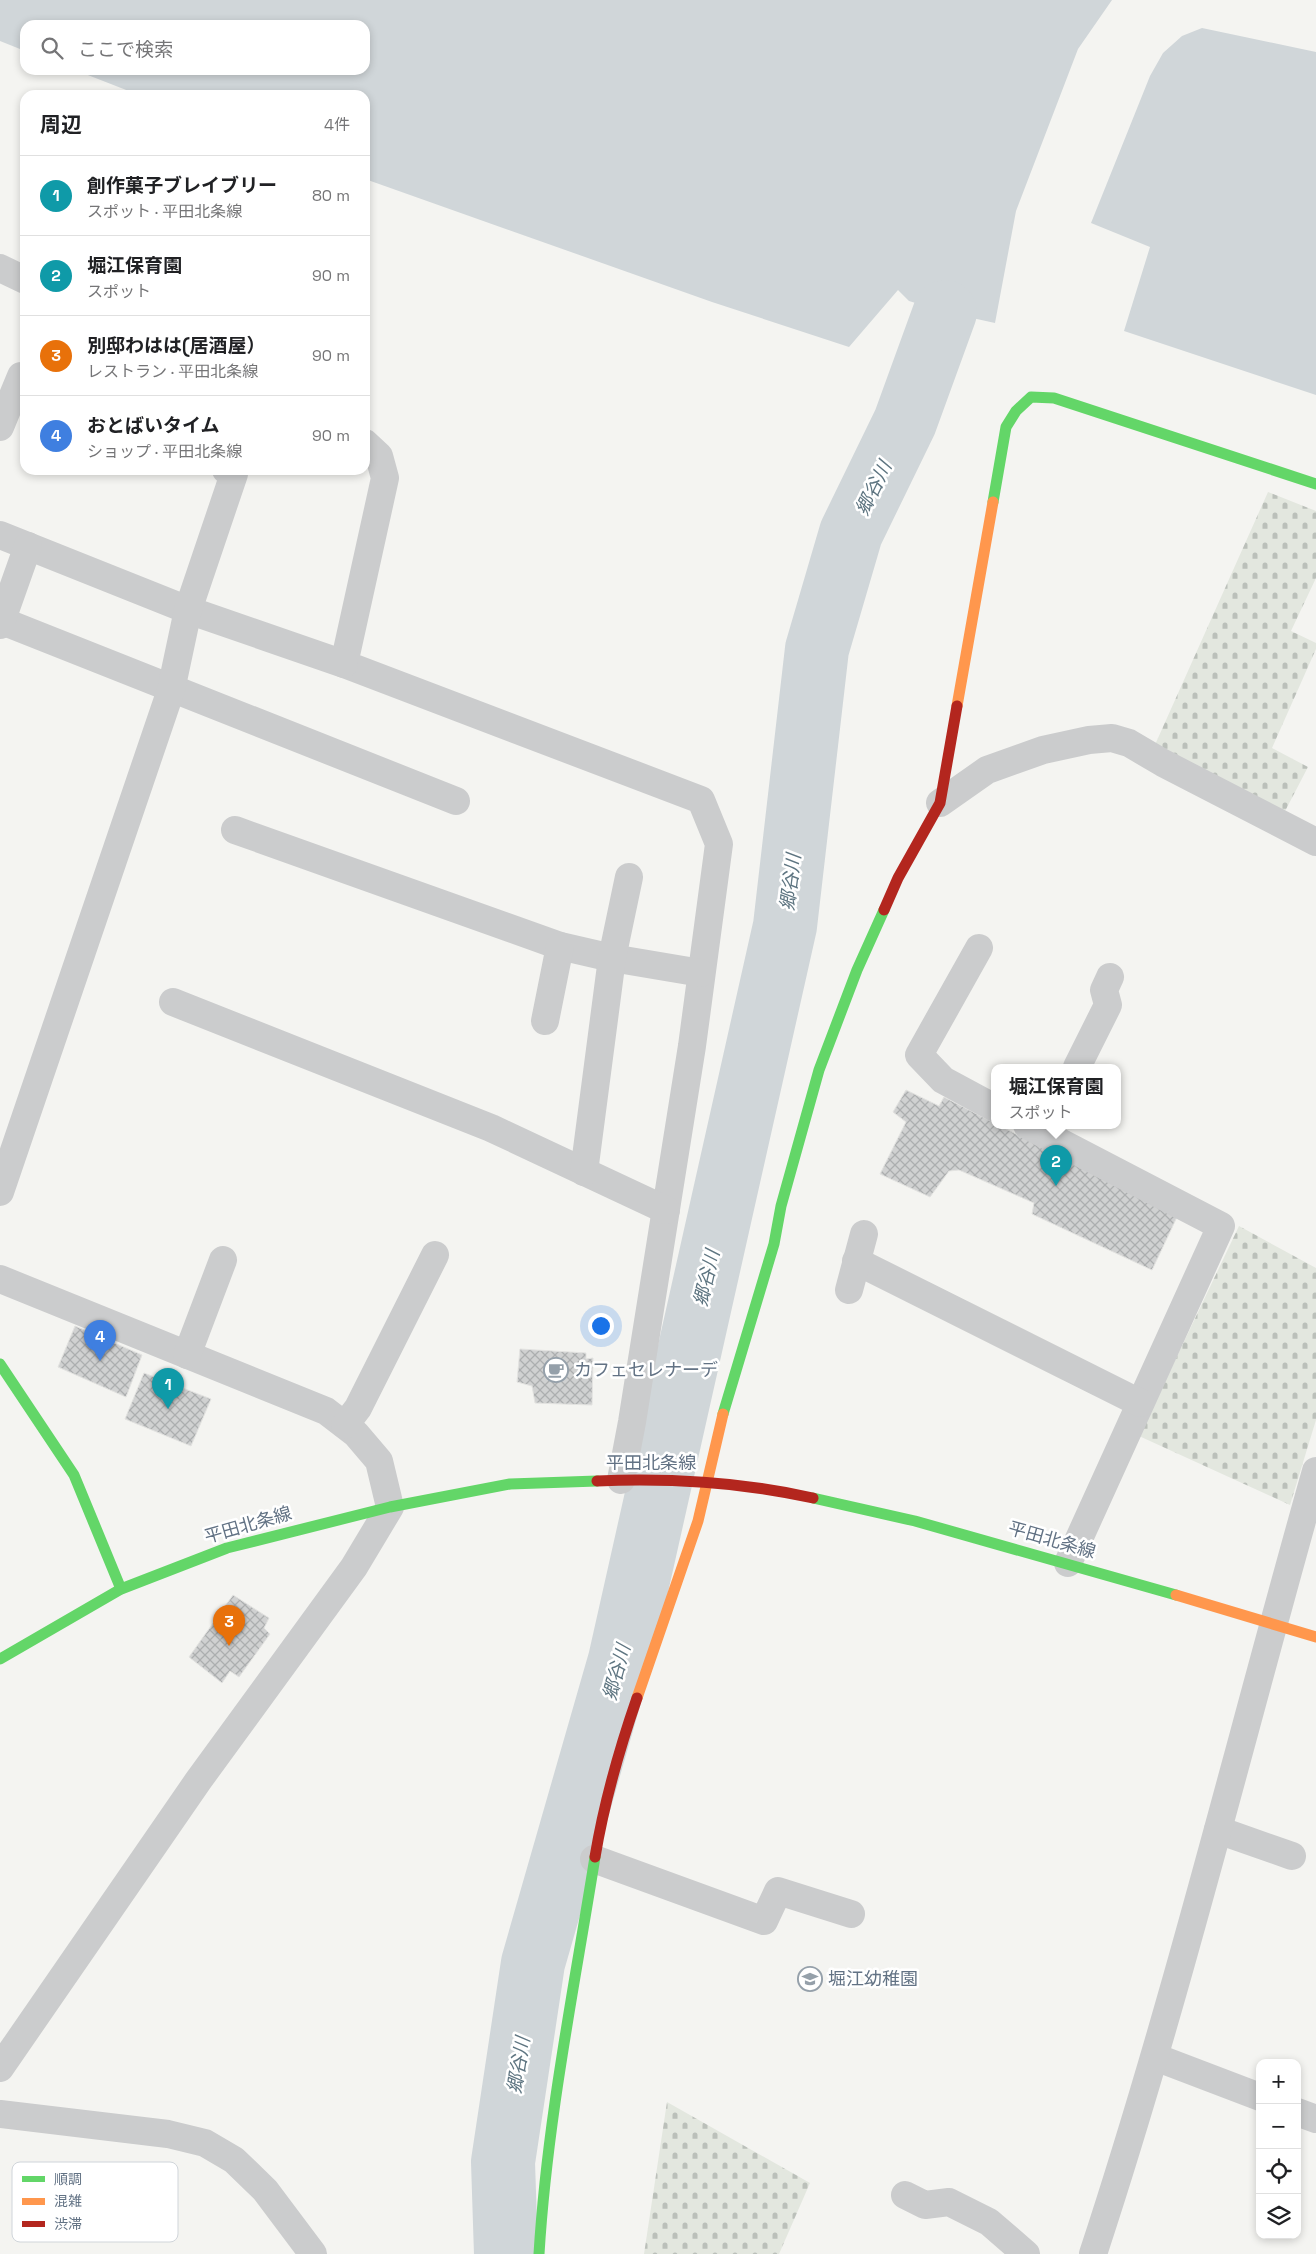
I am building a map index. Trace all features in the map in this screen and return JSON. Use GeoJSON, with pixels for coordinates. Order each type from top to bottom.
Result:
{"type":"FeatureCollection","features":[{"type":"Feature","properties":{"kind":"street"},"geometry":{"type":"LineString","coordinates":[[0,268],[20,278]]}},
{"type":"Feature","properties":{"kind":"street"},"geometry":{"type":"LineString","coordinates":[[0,427],[20,378]]}},
{"type":"Feature","properties":{"kind":"street"},"geometry":{"type":"LineString","coordinates":[[539,2254],[542,2206],[553,2121],[594,1859],[621,1745],[698,1521],[703,1481],[774,1244],[781,1206],[820,1070],[857,970],[894,887],[940,803],[1006,427],[1016,411],[1031,397],[1054,398],[1316,484]]}},
{"type":"Feature","properties":{"kind":"street"},"geometry":{"type":"LineString","coordinates":[[344,664],[385,478],[379,456],[370,448]]}},
{"type":"Feature","properties":{"kind":"street"},"geometry":{"type":"LineString","coordinates":[[0,1192],[171,690],[188,610],[234,475]]}},
{"type":"Feature","properties":{"kind":"street"},"geometry":{"type":"LineString","coordinates":[[0,535],[188,610],[344,664],[701,800],[719,844],[666,1210],[632,1422],[630,1479]]}},
{"type":"Feature","properties":{"kind":"street"},"geometry":{"type":"LineString","coordinates":[[28,546],[1,623],[456,801]]}},
{"type":"Feature","properties":{"kind":"street"},"geometry":{"type":"LineString","coordinates":[[940,803],[987,770],[1043,750],[1090,740],[1112,738],[1128,742],[1163,764],[1316,842]]}},
{"type":"Feature","properties":{"kind":"street"},"geometry":{"type":"LineString","coordinates":[[235,830],[560,946],[612,958],[701,974]]}},
{"type":"Feature","properties":{"kind":"street"},"geometry":{"type":"LineString","coordinates":[[584,1172],[612,958],[629,877]]}},
{"type":"Feature","properties":{"kind":"street"},"geometry":{"type":"LineString","coordinates":[[545,1021],[560,946]]}},
{"type":"Feature","properties":{"kind":"street"},"geometry":{"type":"LineString","coordinates":[[979,948],[919,1055],[943,1080],[991,1106]]}},
{"type":"Feature","properties":{"kind":"street"},"geometry":{"type":"LineString","coordinates":[[1078,1064],[1108,1005],[1104,990],[1110,977]]}},
{"type":"Feature","properties":{"kind":"street"},"geometry":{"type":"LineString","coordinates":[[173,1002],[491,1128],[666,1210]]}},
{"type":"Feature","properties":{"kind":"street"},"geometry":{"type":"LineString","coordinates":[[1042,1129],[1221,1226],[1068,1563]]}},
{"type":"Feature","properties":{"kind":"street"},"geometry":{"type":"LineString","coordinates":[[849,1290],[864,1234]]}},
{"type":"Feature","properties":{"kind":"street"},"geometry":{"type":"LineString","coordinates":[[345,1425],[358,1408],[435,1255]]}},
{"type":"Feature","properties":{"kind":"street"},"geometry":{"type":"LineString","coordinates":[[187,1354],[223,1260]]}},
{"type":"Feature","properties":{"kind":"street"},"geometry":{"type":"LineString","coordinates":[[856,1261],[1140,1403]]}},
{"type":"Feature","properties":{"kind":"street"},"geometry":{"type":"LineString","coordinates":[[0,1278],[326,1411],[356,1434],[379,1461],[390,1507],[354,1567],[198,1781],[0,2068]]}},
{"type":"Feature","properties":{"kind":"street"},"geometry":{"type":"LineString","coordinates":[[0,1364],[74,1475],[121,1589]]}},
{"type":"Feature","properties":{"kind":"street"},"geometry":{"type":"LineString","coordinates":[[1093,2254],[1155,2057],[1218,1830],[1272,1624],[1316,1471]]}},
{"type":"Feature","properties":{"kind":"street","name":"平田北条線"},"geometry":{"type":"LineString","coordinates":[[0,1659],[24,1643],[121,1589],[226,1548],[390,1507],[510,1484],[630,1479],[703,1481],[810,1497],[924,1524],[1068,1563],[1316,1637]]}},
{"type":"Feature","properties":{"kind":"street"},"geometry":{"type":"LineString","coordinates":[[1218,1830],[1292,1856]]}},
{"type":"Feature","properties":{"kind":"street"},"geometry":{"type":"LineString","coordinates":[[594,1859],[764,1922],[778,1891],[851,1914]]}},
{"type":"Feature","properties":{"kind":"street"},"geometry":{"type":"LineString","coordinates":[[1155,2057],[1256,2095]]}},
{"type":"Feature","properties":{"kind":"street"},"geometry":{"type":"LineString","coordinates":[[1301,2113],[1316,2119]]}},
{"type":"Feature","properties":{"kind":"street"},"geometry":{"type":"LineString","coordinates":[[0,2114],[168,2134],[206,2143],[234,2160],[265,2190],[313,2254]]}},
{"type":"Feature","properties":{"kind":"street"},"geometry":{"type":"LineString","coordinates":[[905,2195],[925,2205],[948,2202],[989,2222],[1026,2254]]}},
{"type":"Feature","properties":{"kind":"green space"},"geometry":{"type":"Polygon","coordinates":[[[1268,492],[1316,511],[1316,578],[1291,631],[1316,643],[1316,649],[1272,748],[1308,767],[1282,817],[1154,747],[1268,492]]]}},
{"type":"Feature","properties":{"kind":"green space"},"geometry":{"type":"Polygon","coordinates":[[[1239,1226],[1316,1268],[1316,1420],[1290,1505],[1139,1436],[1239,1226]]]}},
{"type":"Feature","properties":{"kind":"green space"},"geometry":{"type":"Polygon","coordinates":[[[667,2102],[810,2183],[779,2254],[644,2254],[667,2102]]]}},
{"type":"Feature","properties":{"kind":"shaded area"},"geometry":{"type":"Polygon","coordinates":[[[0,0],[1112,0],[1078,49],[1016,211],[995,323],[945,312],[909,301],[898,290],[849,347],[712,302],[370,181],[370,90],[126,90],[88,75],[370,75],[370,20],[20,20],[20,49],[0,41],[0,0]]]}},
{"type":"Feature","properties":{"kind":"shaded area"},"geometry":{"type":"Polygon","coordinates":[[[1202,28],[1316,52],[1316,395],[1124,331],[1150,247],[1091,223],[1150,76],[1163,53],[1182,36],[1202,28]]]}},
{"type":"Feature","properties":{"kind":"building"},"geometry":{"type":"Polygon","coordinates":[[[906,1090],[939,1106],[944,1097],[991,1121],[991,1129],[1006,1129],[1177,1217],[1152,1270],[1032,1214],[1034,1203],[959,1170],[949,1171],[930,1197],[880,1174],[906,1122],[893,1112],[906,1090]]]}},
{"type":"Feature","properties":{"kind":"building"},"geometry":{"type":"Polygon","coordinates":[[[75,1326],[142,1355],[126,1397],[58,1367],[75,1326]]]}},
{"type":"Feature","properties":{"kind":"building","name":"カフェセレナーデ"},"geometry":{"type":"Polygon","coordinates":[[[520,1349],[586,1353],[586,1359],[593,1358],[592,1405],[535,1403],[532,1386],[517,1382],[520,1349]]]}},
{"type":"Feature","properties":{"kind":"building"},"geometry":{"type":"Polygon","coordinates":[[[144,1373],[211,1399],[191,1446],[125,1419],[144,1373]]]}},
{"type":"Feature","properties":{"kind":"building"},"geometry":{"type":"Polygon","coordinates":[[[233,1595],[269,1618],[264,1628],[270,1634],[239,1677],[230,1671],[222,1683],[189,1657],[233,1595]]]}},
{"type":"Feature","properties":{"kind":"waterway","name":"郷谷川"},"geometry":{"type":"LineString","coordinates":[[506,2254],[503,2162],[533,1963],[620,1660],[785,926],[817,649],[851,533],[905,422],[945,312]]}},
{"type":"Feature","properties":{"kind":"traffic: fast"},"geometry":{"type":"LineString","coordinates":[[993,502],[1006,427],[1016,411],[1031,397],[1054,398],[1316,484]]}},
{"type":"Feature","properties":{"kind":"traffic: fast"},"geometry":{"type":"LineString","coordinates":[[723,1414],[774,1244],[781,1206],[819,1070],[857,970],[884,910]]}},
{"type":"Feature","properties":{"kind":"traffic: fast"},"geometry":{"type":"LineString","coordinates":[[0,1364],[74,1475],[121,1589]]}},
{"type":"Feature","properties":{"kind":"traffic: fast"},"geometry":{"type":"LineString","coordinates":[[0,1659],[121,1589],[227,1548],[390,1507],[510,1484],[597,1481]]}},
{"type":"Feature","properties":{"kind":"traffic: fast"},"geometry":{"type":"LineString","coordinates":[[813,1498],[915,1521],[1176,1595]]}},
{"type":"Feature","properties":{"kind":"traffic: fast"},"geometry":{"type":"LineString","coordinates":[[539,2254],[548,2154],[595,1857]]}},
{"type":"Feature","properties":{"kind":"traffic: slow"},"geometry":{"type":"LineString","coordinates":[[957,706],[993,502]]}},
{"type":"Feature","properties":{"kind":"traffic: slow"},"geometry":{"type":"LineString","coordinates":[[637,1698],[698,1521],[723,1414]]}},
{"type":"Feature","properties":{"kind":"traffic: slow"},"geometry":{"type":"LineString","coordinates":[[1176,1595],[1316,1637]]}},
{"type":"Feature","properties":{"kind":"traffic: jam"},"geometry":{"type":"LineString","coordinates":[[884,910],[898,878],[940,803],[957,706]]}},
{"type":"Feature","properties":{"kind":"traffic: jam"},"geometry":{"type":"LineString","coordinates":[[597,1481],[652,1480],[706,1482],[760,1488],[813,1498]]}},
{"type":"Feature","properties":{"kind":"traffic: jam"},"geometry":{"type":"LineString","coordinates":[[595,1857],[613,1777],[637,1698]]}},
{"type":"Feature","properties":{"kind":"place","name":"堀江保育園"},"geometry":{"type":"Point","coordinates":[1056,1186]}},
{"type":"Feature","properties":{"kind":"place","name":"おとばいタイム"},"geometry":{"type":"Point","coordinates":[100,1361]}},
{"type":"Feature","properties":{"kind":"place","name":"カフェセレナーデ"},"geometry":{"type":"Point","coordinates":[556,1370]}},
{"type":"Feature","properties":{"kind":"place","name":"創作菓子ブレイブリー"},"geometry":{"type":"Point","coordinates":[168,1409]}},
{"type":"Feature","properties":{"kind":"place","name":"別邸わはは(居酒屋）"},"geometry":{"type":"Point","coordinates":[229,1646]}},
{"type":"Feature","properties":{"kind":"place","name":"堀江幼稚園"},"geometry":{"type":"Point","coordinates":[810,1979]}}]}
